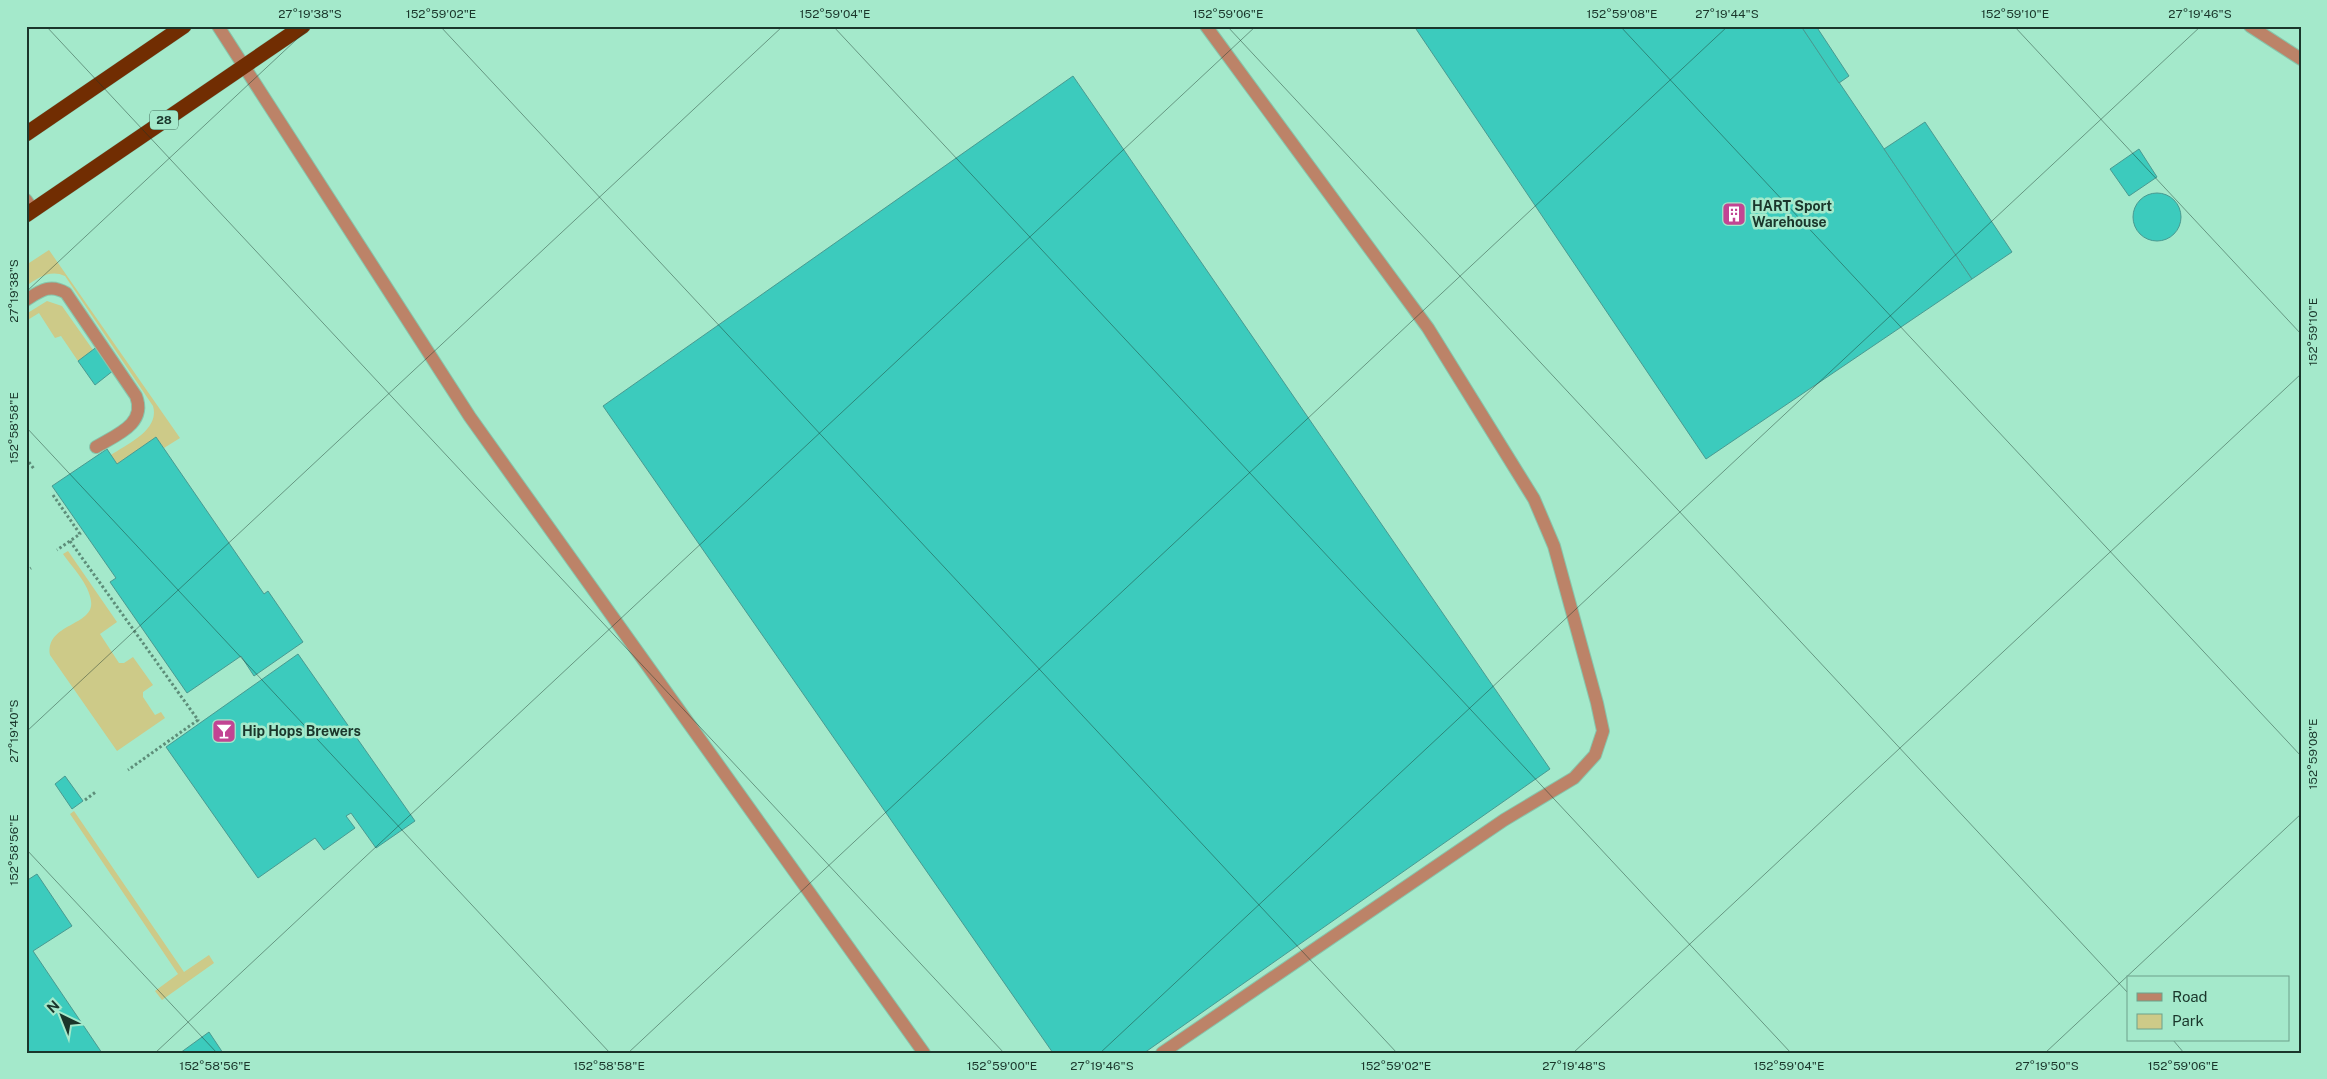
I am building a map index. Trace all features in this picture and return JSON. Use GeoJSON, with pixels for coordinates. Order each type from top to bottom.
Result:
{"type":"FeatureCollection","features":[{"type":"Feature","properties":{"kind":"highway"},"geometry":{"type":"LineString","coordinates":[[26,134],[184,26]]}},
{"type":"Feature","properties":{"kind":"highway","name":"28"},"geometry":{"type":"LineString","coordinates":[[29,208],[302,26]]}},
{"type":"Feature","properties":{"kind":"street"},"geometry":{"type":"LineString","coordinates":[[218,26],[470,417],[924,1053]]}},
{"type":"Feature","properties":{"kind":"street"},"geometry":{"type":"LineString","coordinates":[[1162,1053],[1504,820],[1574,778],[1595,755],[1603,731],[1554,546],[1534,499],[1428,328],[1206,26]]}},
{"type":"Feature","properties":{"kind":"street"},"geometry":{"type":"LineString","coordinates":[[2250,26],[2301,59]]}},
{"type":"Feature","properties":{"kind":"street"},"geometry":{"type":"LineString","coordinates":[[26,300],[44,289],[60,289],[66,293],[136,396],[140,411],[133,424],[96,447]]}},
{"type":"Feature","properties":{"kind":"path"},"geometry":{"type":"LineString","coordinates":[[26,458],[34,469]]}},
{"type":"Feature","properties":{"kind":"path"},"geometry":{"type":"LineString","coordinates":[[53,495],[80,534],[58,550]]}},
{"type":"Feature","properties":{"kind":"path"},"geometry":{"type":"LineString","coordinates":[[70,541],[198,720],[128,770]]}},
{"type":"Feature","properties":{"kind":"path"},"geometry":{"type":"LineString","coordinates":[[26,571],[31,568]]}},
{"type":"Feature","properties":{"kind":"path"},"geometry":{"type":"LineString","coordinates":[[85,800],[98,792]]}},
{"type":"Feature","properties":{"kind":"green space"},"geometry":{"type":"Polygon","coordinates":[[[49,250],[180,438],[164,448],[156,437],[117,464],[111,455],[133,441],[147,429],[154,415],[153,406],[65,276],[54,273],[49,274],[40,277],[26,286],[26,265],[49,250]]]}},
{"type":"Feature","properties":{"kind":"green space"},"geometry":{"type":"Polygon","coordinates":[[[47,301],[62,306],[93,350],[78,361],[61,336],[55,338],[39,313],[26,321],[26,314],[47,301]]]}},
{"type":"Feature","properties":{"kind":"green space"},"geometry":{"type":"Polygon","coordinates":[[[68,551],[117,622],[100,634],[119,663],[124,663],[133,657],[153,685],[143,692],[143,697],[155,715],[161,712],[165,718],[117,751],[50,655],[50,645],[55,637],[62,630],[86,615],[90,609],[91,601],[87,588],[63,554],[68,551]]]}},
{"type":"Feature","properties":{"kind":"green space"},"geometry":{"type":"Polygon","coordinates":[[[74,811],[184,972],[209,955],[214,963],[162,1000],[155,991],[178,974],[70,814],[74,811]]]}},
{"type":"Feature","properties":{"kind":"building","name":"HART Sport Warehouse"},"geometry":{"type":"Polygon","coordinates":[[[1414,26],[1801,26],[1972,279],[1706,459],[1414,26]]]}},
{"type":"Feature","properties":{"kind":"building"},"geometry":{"type":"Polygon","coordinates":[[[1801,26],[1816,26],[1849,76],[1839,83],[1801,26]]]}},
{"type":"Feature","properties":{"kind":"building"},"geometry":{"type":"Polygon","coordinates":[[[1073,76],[1550,769],[1144,1053],[1053,1053],[603,406],[1073,76]]]}},
{"type":"Feature","properties":{"kind":"building"},"geometry":{"type":"Polygon","coordinates":[[[1925,122],[2012,252],[1972,279],[1884,149],[1925,122]]]}},
{"type":"Feature","properties":{"kind":"building"},"geometry":{"type":"Polygon","coordinates":[[[2139,149],[2157,177],[2129,196],[2110,169],[2139,149]]]}},
{"type":"Feature","properties":{"kind":"building"},"geometry":{"type":"Polygon","coordinates":[[[2152,193],[2162,193],[2174,200],[2181,212],[2181,222],[2174,234],[2162,241],[2152,241],[2144,237],[2137,230],[2133,222],[2133,212],[2137,204],[2144,197],[2152,193]]]}},
{"type":"Feature","properties":{"kind":"building"},"geometry":{"type":"Polygon","coordinates":[[[98,346],[114,370],[95,385],[78,361],[98,346]]]}},
{"type":"Feature","properties":{"kind":"building"},"geometry":{"type":"Polygon","coordinates":[[[156,437],[264,594],[268,591],[303,642],[254,676],[241,656],[187,693],[110,582],[116,578],[52,486],[107,449],[117,464],[156,437]]]}},
{"type":"Feature","properties":{"kind":"building"},"geometry":{"type":"Polygon","coordinates":[[[298,654],[415,821],[376,848],[351,813],[346,816],[355,828],[324,850],[315,838],[258,878],[166,747],[298,654]]]}},
{"type":"Feature","properties":{"kind":"building"},"geometry":{"type":"Polygon","coordinates":[[[65,776],[83,801],[72,809],[55,784],[65,776]]]}},
{"type":"Feature","properties":{"kind":"building"},"geometry":{"type":"Polygon","coordinates":[[[37,874],[72,926],[33,951],[102,1053],[26,1053],[26,881],[37,874]]]}},
{"type":"Feature","properties":{"kind":"building"},"geometry":{"type":"Polygon","coordinates":[[[209,1032],[223,1053],[180,1053],[209,1032]]]}},
{"type":"Feature","properties":{"kind":"place","name":"HART Sport Warehouse"},"geometry":{"type":"Point","coordinates":[1734,214]}},
{"type":"Feature","properties":{"kind":"place","name":"Hip Hops Brewers"},"geometry":{"type":"Point","coordinates":[224,731]}}]}
